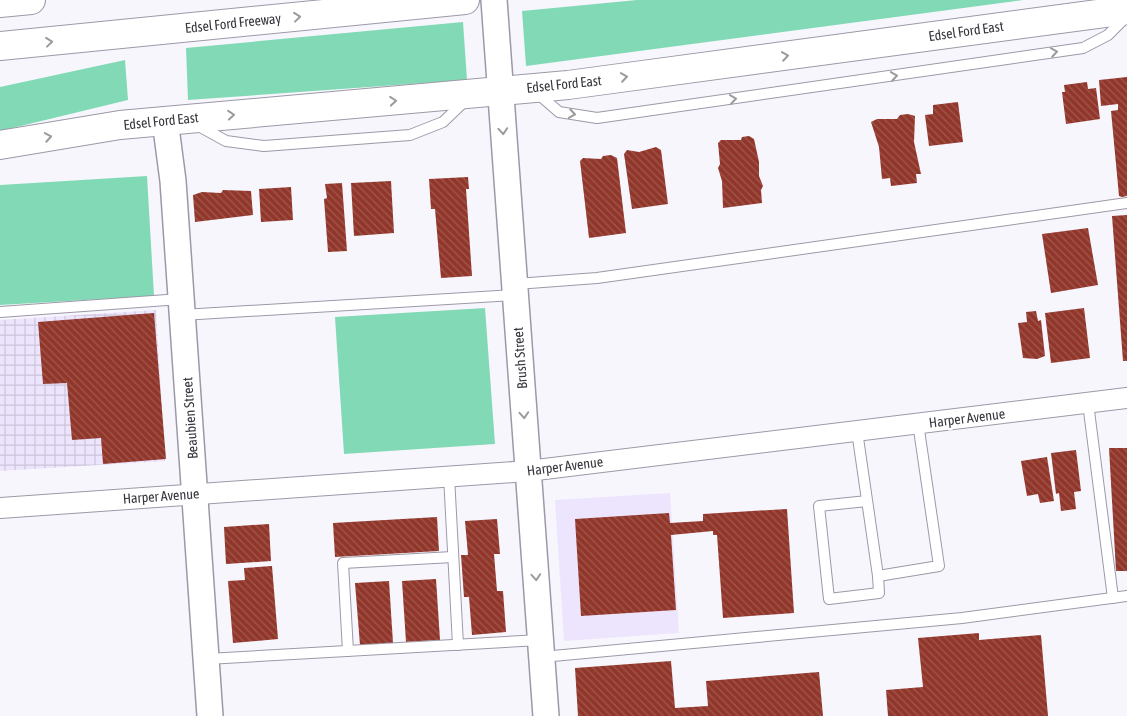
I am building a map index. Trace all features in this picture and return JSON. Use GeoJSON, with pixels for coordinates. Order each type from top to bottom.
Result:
{"type":"FeatureCollection","features":[{"type":"Feature","properties":{"kind":"main road"},"geometry":{"type":"LineString","coordinates":[[0,3],[31,0]]}},
{"type":"Feature","properties":{"kind":"main road","name":"Edsel Ford Freeway"},"geometry":{"type":"LineString","coordinates":[[0,46],[465,0]]}},
{"type":"Feature","properties":{"kind":"main road","name":"Edsel Ford East"},"geometry":{"type":"LineString","coordinates":[[0,145],[120,125],[175,119],[532,88],[1127,10]]}},
{"type":"Feature","properties":{"kind":"street","name":"Brush Street"},"geometry":{"type":"LineString","coordinates":[[494,0],[546,716]]}},
{"type":"Feature","properties":{"kind":"street","name":"Beaubien Street"},"geometry":{"type":"LineString","coordinates":[[175,119],[172,181],[210,716]]}},
{"type":"Feature","properties":{"kind":"street","name":"Harper Avenue"},"geometry":{"type":"LineString","coordinates":[[0,508],[528,471],[1127,398]]}},
{"type":"Feature","properties":{"kind":"lane"},"geometry":{"type":"LineString","coordinates":[[532,88],[559,112],[597,118],[1083,48],[1108,35],[1127,16]]}},
{"type":"Feature","properties":{"kind":"lane"},"geometry":{"type":"LineString","coordinates":[[175,119],[226,140],[264,146],[410,135],[443,122],[472,94]]}},
{"type":"Feature","properties":{"kind":"lane"},"geometry":{"type":"LineString","coordinates":[[0,312],[182,307],[515,290],[1127,203]]}},
{"type":"Feature","properties":{"kind":"lane"},"geometry":{"type":"LineString","coordinates":[[1088,403],[1113,598]]}},
{"type":"Feature","properties":{"kind":"lane"},"geometry":{"type":"LineString","coordinates":[[878,576],[939,566],[918,424]]}},
{"type":"Feature","properties":{"kind":"lane"},"geometry":{"type":"LineString","coordinates":[[857,431],[878,576],[879,593],[829,599],[819,506],[867,501]]}},
{"type":"Feature","properties":{"kind":"lane"},"geometry":{"type":"LineString","coordinates":[[449,476],[458,645]]}},
{"type":"Feature","properties":{"kind":"lane"},"geometry":{"type":"LineString","coordinates":[[348,651],[343,563],[453,557]]}},
{"type":"Feature","properties":{"kind":"lane"},"geometry":{"type":"LineString","coordinates":[[207,659],[458,645],[541,649],[962,618],[1127,596]]}},
{"type":"Feature","properties":{"kind":"shaded area"},"geometry":{"type":"Polygon","coordinates":[[[156,310],[165,461],[0,471],[0,320],[156,310]]]}},
{"type":"Feature","properties":{"kind":"shaded area"},"geometry":{"type":"Polygon","coordinates":[[[670,493],[679,633],[564,641],[555,500],[670,493]]]}},
{"type":"Feature","properties":{"kind":"green space"},"geometry":{"type":"Polygon","coordinates":[[[637,0],[1023,0],[526,66],[522,11],[637,0]]]}},
{"type":"Feature","properties":{"kind":"green space"},"geometry":{"type":"Polygon","coordinates":[[[463,22],[467,80],[188,100],[186,48],[463,22]]]}},
{"type":"Feature","properties":{"kind":"green space"},"geometry":{"type":"Polygon","coordinates":[[[125,60],[128,100],[0,131],[0,87],[125,60]]]}},
{"type":"Feature","properties":{"kind":"green space"},"geometry":{"type":"Polygon","coordinates":[[[147,176],[154,296],[0,305],[0,185],[147,176]]]}},
{"type":"Feature","properties":{"kind":"green space"},"geometry":{"type":"Polygon","coordinates":[[[485,308],[495,444],[344,454],[335,317],[485,308]]]}},
{"type":"Feature","properties":{"kind":"building"},"geometry":{"type":"Polygon","coordinates":[[[1127,77],[1127,196],[1122,197],[1119,196],[1111,111],[1118,110],[1118,104],[1101,106],[1099,80],[1127,77]]]}},
{"type":"Feature","properties":{"kind":"building"},"geometry":{"type":"Polygon","coordinates":[[[1087,82],[1088,89],[1096,88],[1100,119],[1066,124],[1062,92],[1065,92],[1064,85],[1087,82]]]}},
{"type":"Feature","properties":{"kind":"building"},"geometry":{"type":"Polygon","coordinates":[[[958,102],[963,142],[929,146],[925,115],[933,114],[933,105],[958,102]]]}},
{"type":"Feature","properties":{"kind":"building"},"geometry":{"type":"Polygon","coordinates":[[[908,114],[915,116],[914,142],[921,174],[916,174],[917,183],[891,186],[890,178],[882,179],[879,147],[871,122],[877,119],[897,119],[900,115],[908,114]]]}},
{"type":"Feature","properties":{"kind":"building"},"geometry":{"type":"Polygon","coordinates":[[[749,136],[754,139],[759,162],[759,176],[763,186],[761,190],[762,203],[723,208],[722,181],[718,168],[720,164],[718,143],[721,140],[741,140],[742,137],[749,136]]]}},
{"type":"Feature","properties":{"kind":"building"},"geometry":{"type":"Polygon","coordinates":[[[656,147],[661,150],[668,204],[632,209],[624,154],[627,150],[639,152],[656,147]]]}},
{"type":"Feature","properties":{"kind":"building"},"geometry":{"type":"Polygon","coordinates":[[[611,155],[617,158],[626,233],[589,238],[580,161],[583,158],[601,159],[603,156],[611,155]]]}},
{"type":"Feature","properties":{"kind":"building"},"geometry":{"type":"Polygon","coordinates":[[[468,177],[469,189],[466,189],[472,276],[441,278],[435,209],[431,209],[429,179],[468,177]]]}},
{"type":"Feature","properties":{"kind":"building"},"geometry":{"type":"Polygon","coordinates":[[[391,181],[394,233],[354,236],[351,183],[391,181]]]}},
{"type":"Feature","properties":{"kind":"building"},"geometry":{"type":"Polygon","coordinates":[[[342,183],[347,251],[328,252],[324,199],[327,198],[325,184],[342,183]]]}},
{"type":"Feature","properties":{"kind":"building"},"geometry":{"type":"Polygon","coordinates":[[[291,187],[293,220],[261,222],[259,189],[291,187]]]}},
{"type":"Feature","properties":{"kind":"building"},"geometry":{"type":"Polygon","coordinates":[[[223,190],[251,191],[253,215],[195,222],[193,195],[202,192],[221,193],[223,190]]]}},
{"type":"Feature","properties":{"kind":"building"},"geometry":{"type":"Polygon","coordinates":[[[1127,215],[1127,361],[1123,361],[1112,216],[1127,215]]]}},
{"type":"Feature","properties":{"kind":"building"},"geometry":{"type":"Polygon","coordinates":[[[1088,228],[1098,285],[1051,293],[1042,234],[1088,228]]]}},
{"type":"Feature","properties":{"kind":"building"},"geometry":{"type":"Polygon","coordinates":[[[1084,308],[1090,358],[1051,363],[1045,313],[1084,308]]]}},
{"type":"Feature","properties":{"kind":"building"},"geometry":{"type":"Polygon","coordinates":[[[1036,311],[1038,321],[1041,320],[1045,356],[1037,359],[1023,358],[1018,323],[1027,322],[1026,312],[1036,311]]]}},
{"type":"Feature","properties":{"kind":"building"},"geometry":{"type":"Polygon","coordinates":[[[154,313],[166,459],[103,464],[101,438],[72,440],[67,383],[43,384],[38,322],[154,313]]]}},
{"type":"Feature","properties":{"kind":"building"},"geometry":{"type":"Polygon","coordinates":[[[1109,448],[1127,448],[1127,571],[1116,571],[1109,448]]]}},
{"type":"Feature","properties":{"kind":"building"},"geometry":{"type":"Polygon","coordinates":[[[1076,450],[1081,491],[1074,492],[1076,509],[1061,511],[1059,493],[1056,494],[1051,453],[1076,450]]]}},
{"type":"Feature","properties":{"kind":"building"},"geometry":{"type":"Polygon","coordinates":[[[1047,457],[1054,501],[1040,503],[1038,494],[1027,496],[1021,461],[1047,457]]]}},
{"type":"Feature","properties":{"kind":"building"},"geometry":{"type":"Polygon","coordinates":[[[787,509],[794,613],[723,618],[717,535],[713,535],[713,531],[671,535],[676,610],[581,616],[575,519],[669,513],[670,523],[703,521],[703,514],[787,509]]]}},
{"type":"Feature","properties":{"kind":"building"},"geometry":{"type":"Polygon","coordinates":[[[437,517],[439,551],[335,557],[333,523],[437,517]]]}},
{"type":"Feature","properties":{"kind":"building"},"geometry":{"type":"Polygon","coordinates":[[[497,519],[500,554],[494,554],[497,591],[503,591],[506,632],[472,635],[469,597],[464,597],[461,555],[468,555],[465,521],[497,519]]]}},
{"type":"Feature","properties":{"kind":"building"},"geometry":{"type":"Polygon","coordinates":[[[269,524],[271,561],[226,564],[224,527],[269,524]]]}},
{"type":"Feature","properties":{"kind":"building"},"geometry":{"type":"Polygon","coordinates":[[[272,566],[278,639],[233,643],[228,581],[245,580],[244,568],[272,566]]]}},
{"type":"Feature","properties":{"kind":"building"},"geometry":{"type":"Polygon","coordinates":[[[436,579],[440,640],[406,642],[402,581],[436,579]]]}},
{"type":"Feature","properties":{"kind":"building"},"geometry":{"type":"Polygon","coordinates":[[[389,581],[393,643],[360,645],[355,583],[389,581]]]}},
{"type":"Feature","properties":{"kind":"building"},"geometry":{"type":"Polygon","coordinates":[[[979,633],[979,640],[1041,635],[1048,716],[888,716],[886,690],[923,687],[918,638],[979,633]]]}},
{"type":"Feature","properties":{"kind":"building"},"geometry":{"type":"Polygon","coordinates":[[[671,661],[675,708],[708,706],[706,681],[819,672],[823,716],[578,716],[575,668],[671,661]]]}}]}
